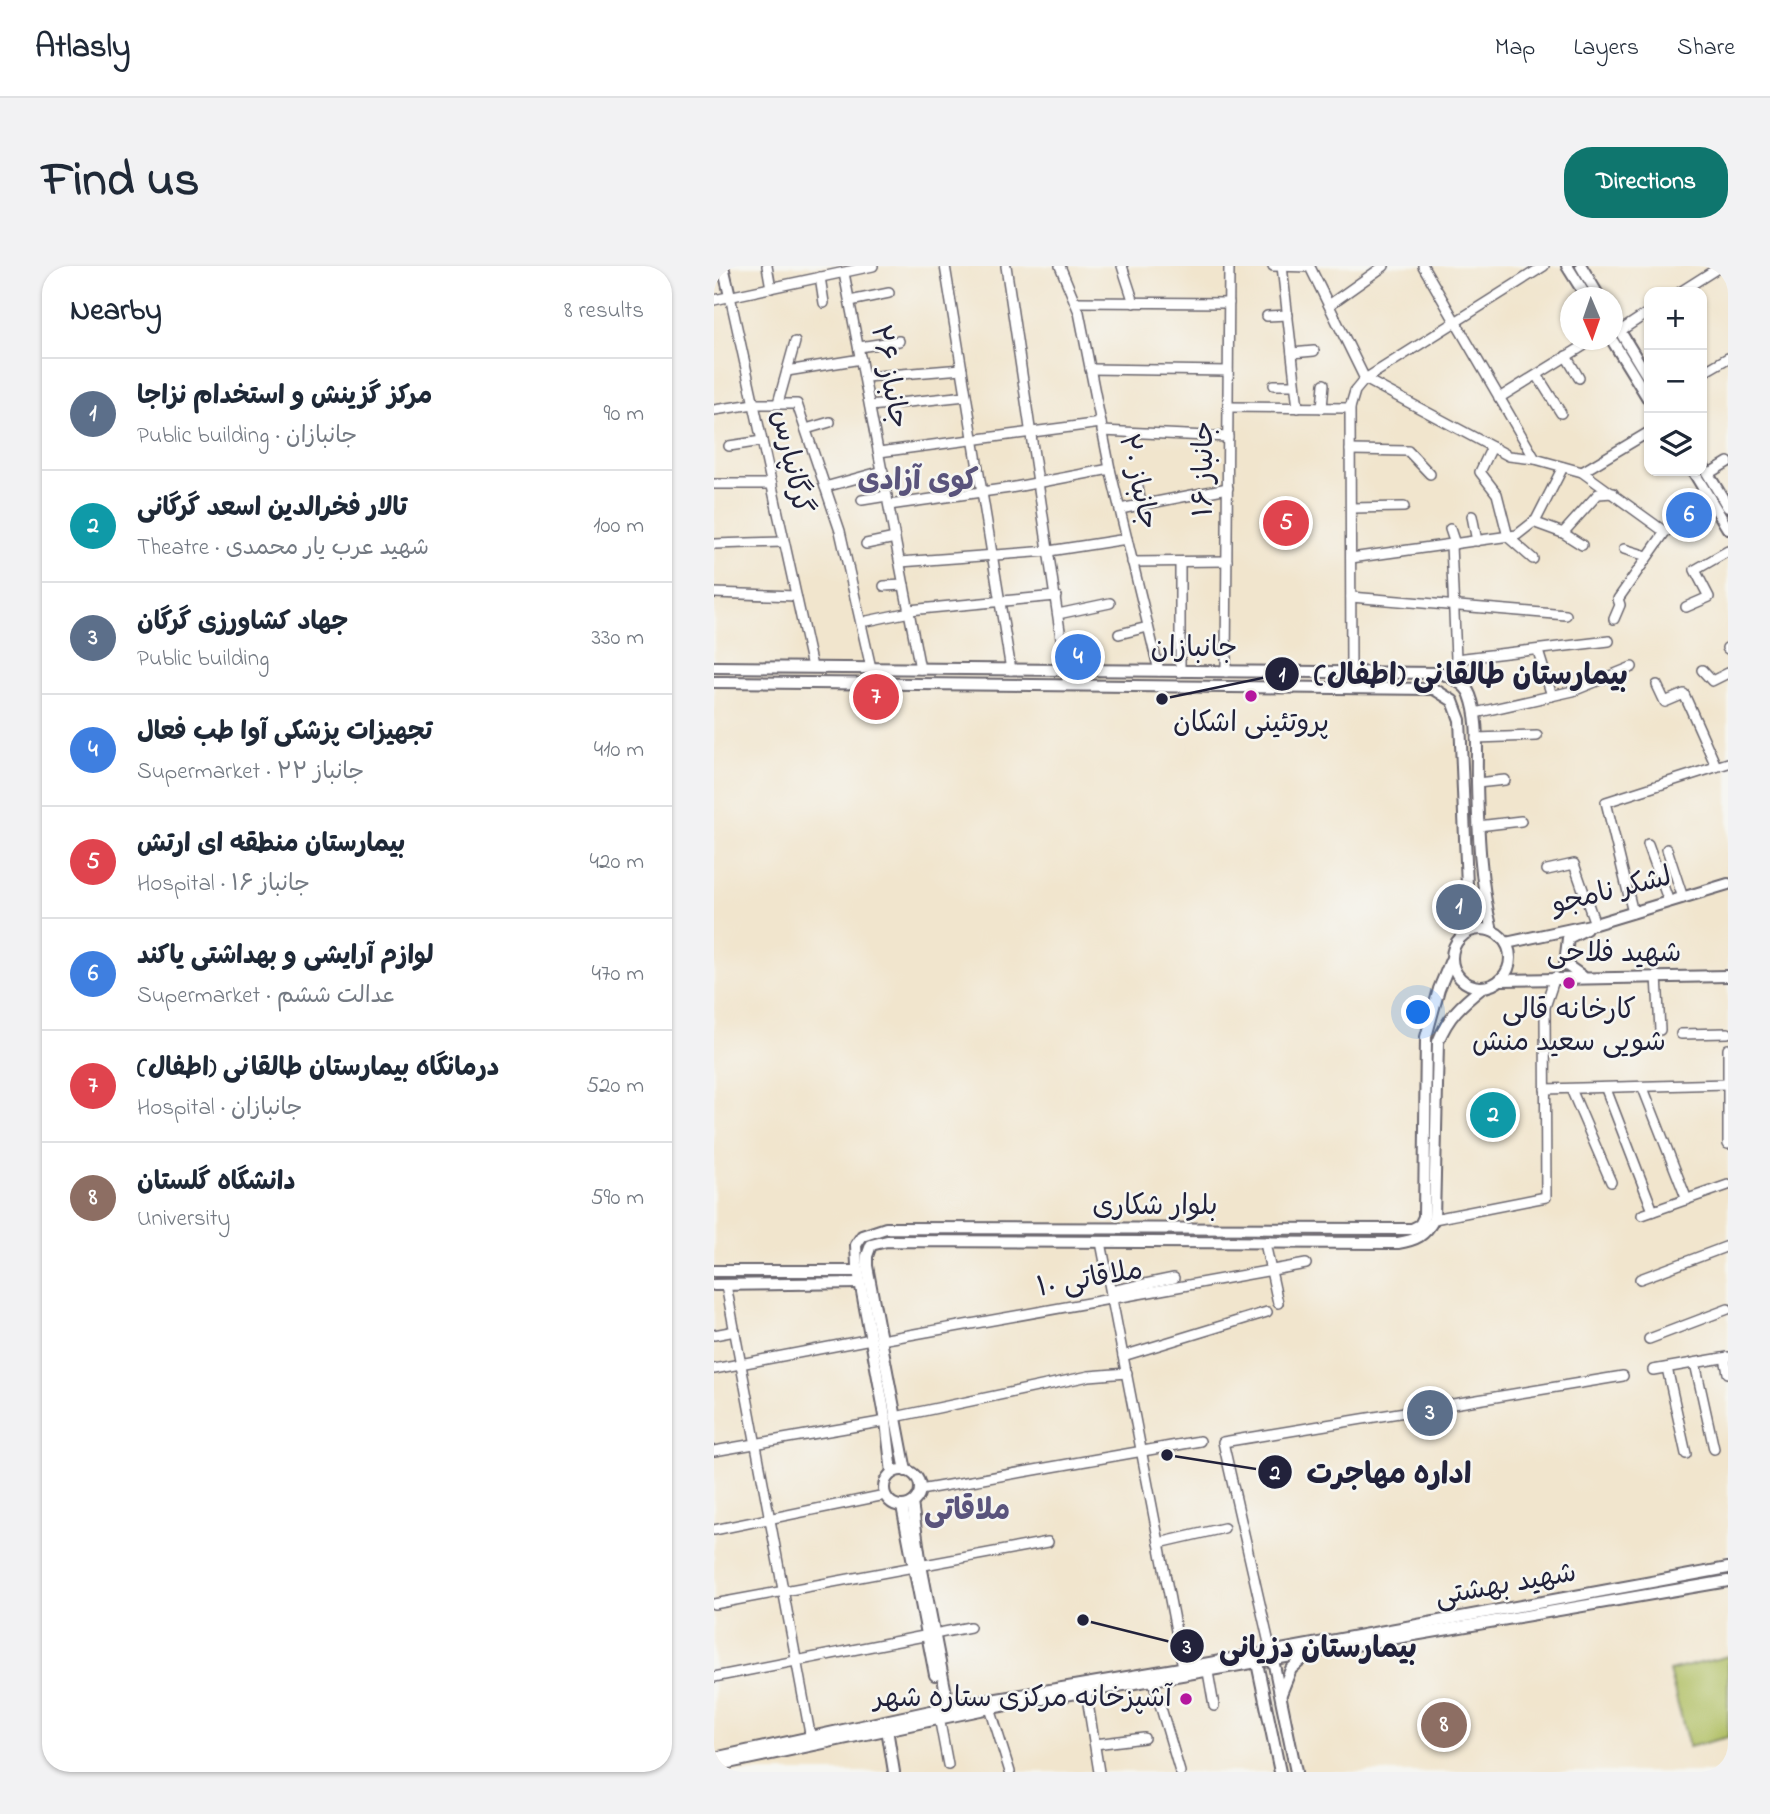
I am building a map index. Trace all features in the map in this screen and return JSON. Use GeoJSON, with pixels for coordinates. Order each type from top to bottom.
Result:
{"type":"FeatureCollection","features":[{"type":"Feature","properties":{"kind":"main road","name":"گرگانپارس"},"geometry":{"type":"LineString","coordinates":[[723,266],[730,296]]}},
{"type":"Feature","properties":{"kind":"main road"},"geometry":{"type":"LineString","coordinates":[[1567,266],[1580,287]]}},
{"type":"Feature","properties":{"kind":"main road"},"geometry":{"type":"LineString","coordinates":[[1581,266],[1593,287]]}},
{"type":"Feature","properties":{"kind":"main road"},"geometry":{"type":"LineString","coordinates":[[1623,344],[1644,372]]}},
{"type":"Feature","properties":{"kind":"main road"},"geometry":{"type":"LineString","coordinates":[[1623,349],[1644,390]]}},
{"type":"Feature","properties":{"kind":"main road"},"geometry":{"type":"LineString","coordinates":[[1707,472],[1728,507]]}},
{"type":"Feature","properties":{"kind":"main road"},"geometry":{"type":"LineString","coordinates":[[1696,476],[1728,529]]}},
{"type":"Feature","properties":{"kind":"main road"},"geometry":{"type":"LineString","coordinates":[[719,667],[719,682]]}},
{"type":"Feature","properties":{"kind":"main road","name":"جانبازان"},"geometry":{"type":"LineString","coordinates":[[719,667],[1441,673],[1457,681]]}},
{"type":"Feature","properties":{"kind":"main road"},"geometry":{"type":"LineString","coordinates":[[1296,672],[1297,686]]}},
{"type":"Feature","properties":{"kind":"main road"},"geometry":{"type":"LineString","coordinates":[[1457,681],[1469,692],[1475,713],[1478,826],[1492,931]]}},
{"type":"Feature","properties":{"kind":"main road","name":"جانبازان"},"geometry":{"type":"LineString","coordinates":[[719,682],[1434,689],[1453,701],[1460,720],[1468,909],[1462,936]]}},
{"type":"Feature","properties":{"kind":"main road"},"geometry":{"type":"LineString","coordinates":[[1467,870],[1482,870]]}},
{"type":"Feature","properties":{"kind":"main road","name":"لشکر نامجو"},"geometry":{"type":"LineString","coordinates":[[1506,943],[1595,924],[1728,884]]}},
{"type":"Feature","properties":{"kind":"main road"},"geometry":{"type":"LineString","coordinates":[[1583,977],[1565,964],[1564,949],[1568,939],[1595,924]]}},
{"type":"Feature","properties":{"kind":"main road"},"geometry":{"type":"LineString","coordinates":[[714,1285],[841,1284],[865,1280],[867,1256],[871,1245],[877,1242],[1398,1243],[1421,1236],[1434,1219],[1438,1042],[1445,1023],[1457,1007],[1483,987],[1500,980],[1510,964],[1506,943],[1492,931],[1474,929],[1462,936],[1454,947],[1451,960],[1462,981],[1483,987]]}},
{"type":"Feature","properties":{"kind":"main road","name":"بلوار شکاری"},"geometry":{"type":"LineString","coordinates":[[906,1471],[891,1419],[865,1280],[858,1271],[856,1245],[862,1236],[886,1228],[1398,1231],[1420,1225],[1424,1208],[1426,1037],[1439,989],[1451,960]]}},
{"type":"Feature","properties":{"kind":"main road","name":"شهید فلاحی"},"geometry":{"type":"LineString","coordinates":[[1500,980],[1728,976]]}},
{"type":"Feature","properties":{"kind":"main road"},"geometry":{"type":"LineString","coordinates":[[1248,1230],[1248,1243]]}},
{"type":"Feature","properties":{"kind":"main road"},"geometry":{"type":"LineString","coordinates":[[714,1271],[858,1271]]}},
{"type":"Feature","properties":{"kind":"main road"},"geometry":{"type":"LineString","coordinates":[[841,1271],[841,1284]]}},
{"type":"Feature","properties":{"kind":"main road","name":"بلوار شکاری"},"geometry":{"type":"LineString","coordinates":[[891,1419],[892,1473]]}},
{"type":"Feature","properties":{"kind":"main road"},"geometry":{"type":"LineString","coordinates":[[906,1471],[916,1477],[920,1490],[907,1504],[892,1503],[885,1495],[884,1485],[892,1473],[906,1471]]}},
{"type":"Feature","properties":{"kind":"main road"},"geometry":{"type":"LineString","coordinates":[[907,1504],[945,1713]]}},
{"type":"Feature","properties":{"kind":"main road","name":"شهید بهشتی"},"geometry":{"type":"LineString","coordinates":[[1272,1657],[1728,1568]]}},
{"type":"Feature","properties":{"kind":"main road"},"geometry":{"type":"LineString","coordinates":[[1655,1581],[1658,1594]]}},
{"type":"Feature","properties":{"kind":"main road","name":"شهید بهشتی"},"geometry":{"type":"LineString","coordinates":[[714,1758],[1183,1667],[1308,1655],[1728,1581]]}},
{"type":"Feature","properties":{"kind":"main road"},"geometry":{"type":"LineString","coordinates":[[1280,1697],[1291,1669],[1308,1655]]}},
{"type":"Feature","properties":{"kind":"main road"},"geometry":{"type":"LineString","coordinates":[[1272,1657],[1296,1772]]}},
{"type":"Feature","properties":{"kind":"main road"},"geometry":{"type":"LineString","coordinates":[[1256,1659],[1280,1772]]}},
{"type":"Feature","properties":{"kind":"main road","name":"شهید بهشتی"},"geometry":{"type":"LineString","coordinates":[[714,1766],[887,1729],[945,1713],[1208,1672],[1256,1659]]}},
{"type":"Feature","properties":{"kind":"main road"},"geometry":{"type":"LineString","coordinates":[[887,1729],[894,1772]]}},
{"type":"Feature","properties":{"kind":"street"},"geometry":{"type":"LineString","coordinates":[[767,266],[771,288]]}},
{"type":"Feature","properties":{"kind":"street"},"geometry":{"type":"LineString","coordinates":[[714,300],[825,273],[844,273],[871,266]]}},
{"type":"Feature","properties":{"kind":"street"},"geometry":{"type":"LineString","coordinates":[[944,266],[1011,670]]}},
{"type":"Feature","properties":{"kind":"street"},"geometry":{"type":"LineString","coordinates":[[1006,266],[1068,685]]}},
{"type":"Feature","properties":{"kind":"street","name":"۲۰ جانباز"},"geometry":{"type":"LineString","coordinates":[[1060,266],[1075,302],[1110,469],[1159,671]]}},
{"type":"Feature","properties":{"kind":"street"},"geometry":{"type":"LineString","coordinates":[[1122,266],[1134,303]]}},
{"type":"Feature","properties":{"kind":"street","name":"جانباز ۱۶"},"geometry":{"type":"LineString","coordinates":[[1226,672],[1229,266]]}},
{"type":"Feature","properties":{"kind":"street"},"geometry":{"type":"LineString","coordinates":[[1273,266],[1310,267],[1365,379],[1509,456],[1535,459],[1582,472],[1615,493],[1665,532]]}},
{"type":"Feature","properties":{"kind":"street"},"geometry":{"type":"LineString","coordinates":[[1282,266],[1298,408]]}},
{"type":"Feature","properties":{"kind":"street"},"geometry":{"type":"LineString","coordinates":[[1329,305],[1384,266]]}},
{"type":"Feature","properties":{"kind":"street"},"geometry":{"type":"LineString","coordinates":[[1423,266],[1535,459]]}},
{"type":"Feature","properties":{"kind":"street"},"geometry":{"type":"LineString","coordinates":[[1351,672],[1350,408],[1355,391],[1365,379],[1454,320],[1544,266]]}},
{"type":"Feature","properties":{"kind":"street"},"geometry":{"type":"LineString","coordinates":[[1688,287],[1721,266]]}},
{"type":"Feature","properties":{"kind":"street"},"geometry":{"type":"LineString","coordinates":[[824,303],[825,273]]}},
{"type":"Feature","properties":{"kind":"street","name":"جانباز ۲۶"},"geometry":{"type":"LineString","coordinates":[[844,273],[920,669]]}},
{"type":"Feature","properties":{"kind":"street"},"geometry":{"type":"LineString","coordinates":[[850,301],[889,293]]}},
{"type":"Feature","properties":{"kind":"street","name":"گرگانپارس"},"geometry":{"type":"LineString","coordinates":[[730,296],[812,667]]}},
{"type":"Feature","properties":{"kind":"street"},"geometry":{"type":"LineString","coordinates":[[1075,302],[1229,303]]}},
{"type":"Feature","properties":{"kind":"street"},"geometry":{"type":"LineString","coordinates":[[1267,316],[1287,315]]}},
{"type":"Feature","properties":{"kind":"street"},"geometry":{"type":"LineString","coordinates":[[1623,330],[1644,315]]}},
{"type":"Feature","properties":{"kind":"street"},"geometry":{"type":"LineString","coordinates":[[859,347],[899,341]]}},
{"type":"Feature","properties":{"kind":"street"},"geometry":{"type":"LineString","coordinates":[[778,403],[795,342]]}},
{"type":"Feature","properties":{"kind":"street"},"geometry":{"type":"LineString","coordinates":[[1499,398],[1576,350]]}},
{"type":"Feature","properties":{"kind":"street"},"geometry":{"type":"LineString","coordinates":[[1292,353],[1314,351]]}},
{"type":"Feature","properties":{"kind":"street"},"geometry":{"type":"LineString","coordinates":[[1566,356],[1579,378]]}},
{"type":"Feature","properties":{"kind":"street"},"geometry":{"type":"LineString","coordinates":[[1707,370],[1728,358]]}},
{"type":"Feature","properties":{"kind":"street"},"geometry":{"type":"LineString","coordinates":[[787,372],[861,359]]}},
{"type":"Feature","properties":{"kind":"street"},"geometry":{"type":"LineString","coordinates":[[864,377],[961,369]]}},
{"type":"Feature","properties":{"kind":"street"},"geometry":{"type":"LineString","coordinates":[[1090,369],[1228,371]]}},
{"type":"Feature","properties":{"kind":"street"},"geometry":{"type":"LineString","coordinates":[[1537,375],[1561,413]]}},
{"type":"Feature","properties":{"kind":"street"},"geometry":{"type":"LineString","coordinates":[[1322,408],[1324,384]]}},
{"type":"Feature","properties":{"kind":"street"},"geometry":{"type":"LineString","coordinates":[[1274,385],[1295,385]]}},
{"type":"Feature","properties":{"kind":"street"},"geometry":{"type":"LineString","coordinates":[[870,406],[966,396]]}},
{"type":"Feature","properties":{"kind":"street"},"geometry":{"type":"LineString","coordinates":[[714,410],[754,404],[797,404],[840,531],[872,668]]}},
{"type":"Feature","properties":{"kind":"street"},"geometry":{"type":"LineString","coordinates":[[1228,407],[1350,408]]}},
{"type":"Feature","properties":{"kind":"street"},"geometry":{"type":"LineString","coordinates":[[806,429],[830,422]]}},
{"type":"Feature","properties":{"kind":"street"},"geometry":{"type":"LineString","coordinates":[[879,452],[1102,427],[1163,434],[1228,437]]}},
{"type":"Feature","properties":{"kind":"street"},"geometry":{"type":"LineString","coordinates":[[1582,472],[1644,435]]}},
{"type":"Feature","properties":{"kind":"street"},"geometry":{"type":"LineString","coordinates":[[729,446],[762,441]]}},
{"type":"Feature","properties":{"kind":"street"},"geometry":{"type":"LineString","coordinates":[[1492,447],[1479,472],[1497,494],[1508,537],[1533,559]]}},
{"type":"Feature","properties":{"kind":"street"},"geometry":{"type":"LineString","coordinates":[[1350,450],[1408,451],[1430,474]]}},
{"type":"Feature","properties":{"kind":"street"},"geometry":{"type":"LineString","coordinates":[[1707,468],[1728,462]]}},
{"type":"Feature","properties":{"kind":"street"},"geometry":{"type":"LineString","coordinates":[[1350,558],[1517,535],[1535,521],[1563,467]]}},
{"type":"Feature","properties":{"kind":"street"},"geometry":{"type":"LineString","coordinates":[[862,500],[936,498],[1010,488],[1110,469]]}},
{"type":"Feature","properties":{"kind":"street"},"geometry":{"type":"LineString","coordinates":[[825,486],[883,471]]}},
{"type":"Feature","properties":{"kind":"street"},"geometry":{"type":"LineString","coordinates":[[714,485],[772,484]]}},
{"type":"Feature","properties":{"kind":"street"},"geometry":{"type":"LineString","coordinates":[[1138,488],[1141,505]]}},
{"type":"Feature","properties":{"kind":"street"},"geometry":{"type":"LineString","coordinates":[[1120,509],[1228,488]]}},
{"type":"Feature","properties":{"kind":"street"},"geometry":{"type":"LineString","coordinates":[[1563,533],[1598,494],[1615,493]]}},
{"type":"Feature","properties":{"kind":"street"},"geometry":{"type":"LineString","coordinates":[[1350,508],[1404,507]]}},
{"type":"Feature","properties":{"kind":"street"},"geometry":{"type":"LineString","coordinates":[[1614,619],[1620,605],[1618,599],[1665,532],[1715,508]]}},
{"type":"Feature","properties":{"kind":"street"},"geometry":{"type":"LineString","coordinates":[[1472,516],[1477,541]]}},
{"type":"Feature","properties":{"kind":"street"},"geometry":{"type":"LineString","coordinates":[[1535,521],[1582,545]]}},
{"type":"Feature","properties":{"kind":"street"},"geometry":{"type":"LineString","coordinates":[[1450,529],[1453,544],[1457,681]]}},
{"type":"Feature","properties":{"kind":"street"},"geometry":{"type":"LineString","coordinates":[[866,544],[895,538]]}},
{"type":"Feature","properties":{"kind":"street"},"geometry":{"type":"LineString","coordinates":[[900,562],[1049,551],[1127,539]]}},
{"type":"Feature","properties":{"kind":"street"},"geometry":{"type":"LineString","coordinates":[[714,544],[784,542]]}},
{"type":"Feature","properties":{"kind":"street"},"geometry":{"type":"LineString","coordinates":[[1624,549],[1647,556]]}},
{"type":"Feature","properties":{"kind":"street"},"geometry":{"type":"LineString","coordinates":[[1686,607],[1709,597],[1695,569],[1728,551]]}},
{"type":"Feature","properties":{"kind":"street"},"geometry":{"type":"LineString","coordinates":[[1132,562],[1227,561]]}},
{"type":"Feature","properties":{"kind":"street"},"geometry":{"type":"LineString","coordinates":[[1180,562],[1180,671]]}},
{"type":"Feature","properties":{"kind":"street"},"geometry":{"type":"LineString","coordinates":[[884,586],[904,585]]}},
{"type":"Feature","properties":{"kind":"street"},"geometry":{"type":"LineString","coordinates":[[714,593],[796,596]]}},
{"type":"Feature","properties":{"kind":"street"},"geometry":{"type":"LineString","coordinates":[[867,621],[909,611],[1056,596]]}},
{"type":"Feature","properties":{"kind":"street"},"geometry":{"type":"LineString","coordinates":[[1351,597],[1566,615]]}},
{"type":"Feature","properties":{"kind":"street"},"geometry":{"type":"LineString","coordinates":[[1058,614],[1110,603]]}},
{"type":"Feature","properties":{"kind":"street"},"geometry":{"type":"LineString","coordinates":[[1119,635],[1148,627]]}},
{"type":"Feature","properties":{"kind":"street"},"geometry":{"type":"LineString","coordinates":[[1456,659],[1609,641]]}},
{"type":"Feature","properties":{"kind":"street"},"geometry":{"type":"LineString","coordinates":[[1538,651],[1552,696]]}},
{"type":"Feature","properties":{"kind":"street"},"geometry":{"type":"LineString","coordinates":[[1475,713],[1573,691],[1632,667]]}},
{"type":"Feature","properties":{"kind":"street"},"geometry":{"type":"LineString","coordinates":[[1702,670],[1712,681],[1727,676]]}},
{"type":"Feature","properties":{"kind":"street"},"geometry":{"type":"LineString","coordinates":[[1657,685],[1665,702],[1684,694],[1716,766]]}},
{"type":"Feature","properties":{"kind":"street"},"geometry":{"type":"LineString","coordinates":[[1475,738],[1537,736]]}},
{"type":"Feature","properties":{"kind":"street"},"geometry":{"type":"LineString","coordinates":[[1633,913],[1606,802],[1728,762]]}},
{"type":"Feature","properties":{"kind":"street"},"geometry":{"type":"LineString","coordinates":[[1477,783],[1505,780]]}},
{"type":"Feature","properties":{"kind":"street"},"geometry":{"type":"LineString","coordinates":[[1478,826],[1521,821]]}},
{"type":"Feature","properties":{"kind":"street"},"geometry":{"type":"LineString","coordinates":[[1648,844],[1669,902]]}},
{"type":"Feature","properties":{"kind":"street"},"geometry":{"type":"LineString","coordinates":[[1667,849],[1683,898]]}},
{"type":"Feature","properties":{"kind":"street"},"geometry":{"type":"LineString","coordinates":[[1547,870],[1574,864],[1595,924]]}},
{"type":"Feature","properties":{"kind":"street"},"geometry":{"type":"LineString","coordinates":[[1657,976],[1660,1030]]}},
{"type":"Feature","properties":{"kind":"street"},"geometry":{"type":"LineString","coordinates":[[1434,1219],[1546,1197],[1545,1007],[1555,977]]}},
{"type":"Feature","properties":{"kind":"street"},"geometry":{"type":"LineString","coordinates":[[1681,1034],[1728,1033]]}},
{"type":"Feature","properties":{"kind":"street"},"geometry":{"type":"LineString","coordinates":[[1728,1049],[1728,1144]]}},
{"type":"Feature","properties":{"kind":"street"},"geometry":{"type":"LineString","coordinates":[[1545,1089],[1643,1088],[1727,1078]]}},
{"type":"Feature","properties":{"kind":"street"},"geometry":{"type":"LineString","coordinates":[[1643,1088],[1687,1200]]}},
{"type":"Feature","properties":{"kind":"street"},"geometry":{"type":"LineString","coordinates":[[1571,1089],[1611,1182]]}},
{"type":"Feature","properties":{"kind":"street"},"geometry":{"type":"LineString","coordinates":[[1606,1089],[1653,1211]]}},
{"type":"Feature","properties":{"kind":"street"},"geometry":{"type":"LineString","coordinates":[[1642,1215],[1728,1185]]}},
{"type":"Feature","properties":{"kind":"street"},"geometry":{"type":"LineString","coordinates":[[1101,1242],[1183,1667]]}},
{"type":"Feature","properties":{"kind":"street"},"geometry":{"type":"LineString","coordinates":[[1265,1243],[1278,1303]]}},
{"type":"Feature","properties":{"kind":"street"},"geometry":{"type":"LineString","coordinates":[[1640,1279],[1728,1246]]}},
{"type":"Feature","properties":{"kind":"street","name":"۱۰ ملاقاتی"},"geometry":{"type":"LineString","coordinates":[[714,1369],[1306,1264],[1111,1293]]}},
{"type":"Feature","properties":{"kind":"street"},"geometry":{"type":"LineString","coordinates":[[1111,1293],[1174,1278]]}},
{"type":"Feature","properties":{"kind":"street"},"geometry":{"type":"LineString","coordinates":[[726,1285],[811,1738]]}},
{"type":"Feature","properties":{"kind":"street"},"geometry":{"type":"LineString","coordinates":[[1649,1339],[1728,1309]]}},
{"type":"Feature","properties":{"kind":"street"},"geometry":{"type":"LineString","coordinates":[[1123,1356],[1266,1312]]}},
{"type":"Feature","properties":{"kind":"street"},"geometry":{"type":"LineString","coordinates":[[714,1335],[735,1331]]}},
{"type":"Feature","properties":{"kind":"street"},"geometry":{"type":"LineString","coordinates":[[1653,1370],[1726,1358],[1728,1373]]}},
{"type":"Feature","properties":{"kind":"street"},"geometry":{"type":"LineString","coordinates":[[1695,1363],[1714,1449]]}},
{"type":"Feature","properties":{"kind":"street"},"geometry":{"type":"LineString","coordinates":[[1667,1368],[1686,1454]]}},
{"type":"Feature","properties":{"kind":"street"},"geometry":{"type":"LineString","coordinates":[[714,1451],[891,1419],[1089,1376],[1126,1373]]}},
{"type":"Feature","properties":{"kind":"street"},"geometry":{"type":"LineString","coordinates":[[1272,1657],[1223,1442],[1623,1376]]}},
{"type":"Feature","properties":{"kind":"street"},"geometry":{"type":"LineString","coordinates":[[920,1490],[1200,1441]]}},
{"type":"Feature","properties":{"kind":"street"},"geometry":{"type":"LineString","coordinates":[[714,1530],[885,1495]]}},
{"type":"Feature","properties":{"kind":"street"},"geometry":{"type":"LineString","coordinates":[[1159,1543],[1224,1528]]}},
{"type":"Feature","properties":{"kind":"street"},"geometry":{"type":"LineString","coordinates":[[714,1604],[1048,1542]]}},
{"type":"Feature","properties":{"kind":"street"},"geometry":{"type":"LineString","coordinates":[[714,1678],[970,1627]]}},
{"type":"Feature","properties":{"kind":"street"},"geometry":{"type":"LineString","coordinates":[[1208,1672],[1214,1706]]}},
{"type":"Feature","properties":{"kind":"street"},"geometry":{"type":"LineString","coordinates":[[1153,1681],[1180,1772]]}},
{"type":"Feature","properties":{"kind":"street"},"geometry":{"type":"LineString","coordinates":[[1086,1691],[1100,1772]]}},
{"type":"Feature","properties":{"kind":"street"},"geometry":{"type":"LineString","coordinates":[[990,1707],[1010,1772]]}},
{"type":"Feature","properties":{"kind":"street"},"geometry":{"type":"LineString","coordinates":[[945,1713],[948,1765]]}},
{"type":"Feature","properties":{"kind":"street"},"geometry":{"type":"LineString","coordinates":[[1095,1744],[1144,1738]]}},
{"type":"Feature","properties":{"kind":"green space"},"geometry":{"type":"Polygon","coordinates":[[[1728,1656],[1728,1737],[1689,1747],[1669,1671],[1728,1656]]]}},
{"type":"Feature","properties":{"kind":"place","name":"لوازم آرایشی و بهداشتی یاکند"},"geometry":{"type":"Point","coordinates":[1689,515]}},
{"type":"Feature","properties":{"kind":"place","name":"بیمارستان منطقه ای ارتش"},"geometry":{"type":"Point","coordinates":[1286,523]}},
{"type":"Feature","properties":{"kind":"place","name":"تجهیزات پزشکی آوا طب فعال"},"geometry":{"type":"Point","coordinates":[1078,657]}},
{"type":"Feature","properties":{"kind":"place","name":"پروتئینی اشکان"},"geometry":{"type":"Point","coordinates":[1251,696]}},
{"type":"Feature","properties":{"kind":"place","name":"درمانگاه بیمارستان طالقانی (اطفال)"},"geometry":{"type":"Point","coordinates":[876,697]}},
{"type":"Feature","properties":{"kind":"place","name":"بیمارستان طالقانی (اطفال)"},"geometry":{"type":"Point","coordinates":[1162,699]}},
{"type":"Feature","properties":{"kind":"place","name":"مرکز گزینش و استخدام نزاجا"},"geometry":{"type":"Point","coordinates":[1459,907]}},
{"type":"Feature","properties":{"kind":"place","name":"کارخانه قالی شویی سعید منش"},"geometry":{"type":"Point","coordinates":[1569,983]}},
{"type":"Feature","properties":{"kind":"place","name":"تالار فخرالدین اسعد گرگانی"},"geometry":{"type":"Point","coordinates":[1493,1115]}},
{"type":"Feature","properties":{"kind":"place","name":"جهاد کشاورزی گرگان"},"geometry":{"type":"Point","coordinates":[1430,1413]}},
{"type":"Feature","properties":{"kind":"place","name":"اداره مهاجرت"},"geometry":{"type":"Point","coordinates":[1167,1455]}},
{"type":"Feature","properties":{"kind":"place","name":"بیمارستان دزیانی"},"geometry":{"type":"Point","coordinates":[1083,1620]}},
{"type":"Feature","properties":{"kind":"place","name":"آشپزخانه مرکزی ستاره شهر"},"geometry":{"type":"Point","coordinates":[1186,1699]}},
{"type":"Feature","properties":{"kind":"place","name":"دانشگاه گلستان"},"geometry":{"type":"Point","coordinates":[1444,1725]}},
{"type":"Feature","properties":{"kind":"district","name":"کوی آزادی"},"geometry":{"type":"Point","coordinates":[918,482]}},
{"type":"Feature","properties":{"kind":"district","name":"ملاقاتی"},"geometry":{"type":"Point","coordinates":[967,1512]}}]}
